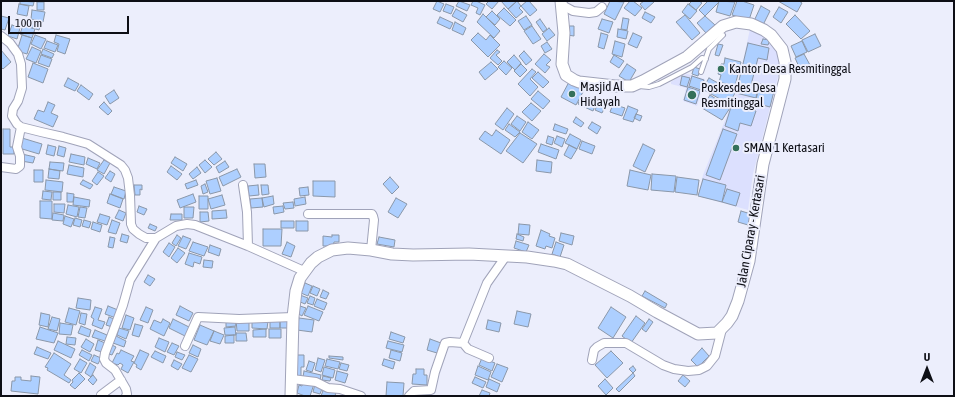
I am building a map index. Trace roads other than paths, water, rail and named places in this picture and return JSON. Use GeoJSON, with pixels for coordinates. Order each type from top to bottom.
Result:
{"type":"FeatureCollection","features":[{"type":"Feature","properties":{"kind":"main road","name":"Jalan Ciparay - Kertasari"},"geometry":{"type":"LineString","coordinates":[[561,3],[564,33],[562,64],[566,75],[579,82],[615,86],[632,86],[687,57],[723,26],[736,22],[751,24],[764,30],[771,35],[782,49],[785,62],[785,79],[762,171],[748,266],[734,311],[722,329]]}},
{"type":"Feature","properties":{"kind":"main road"},"geometry":{"type":"LineString","coordinates":[[291,396],[293,317],[296,291],[300,278],[311,263],[318,257],[332,250],[348,248],[392,254],[469,254],[544,259],[566,264],[630,296],[656,312],[698,334],[717,333],[722,329]]}},
{"type":"Feature","properties":{"kind":"street"},"geometry":{"type":"LineString","coordinates":[[561,3],[573,11],[589,13],[596,12],[602,7]]}},
{"type":"Feature","properties":{"kind":"street"},"geometry":{"type":"LineString","coordinates":[[1,36],[10,43],[18,54],[21,64],[22,88],[13,109],[12,116],[17,124],[21,127],[88,144],[121,165],[128,178],[131,224],[133,229],[146,238],[156,238]]}},
{"type":"Feature","properties":{"kind":"street"},"geometry":{"type":"LineString","coordinates":[[1,167],[16,169],[20,166],[20,156],[17,147],[21,127]]}},
{"type":"Feature","properties":{"kind":"street"},"geometry":{"type":"LineString","coordinates":[[243,185],[247,212],[248,246]]}},
{"type":"Feature","properties":{"kind":"street"},"geometry":{"type":"LineString","coordinates":[[308,214],[372,214],[374,216],[374,220],[371,250]]}},
{"type":"Feature","properties":{"kind":"street"},"geometry":{"type":"LineString","coordinates":[[126,396],[126,390],[121,380],[115,370],[106,363],[104,353],[123,305],[130,280],[156,238],[176,226],[187,224],[194,225],[248,246],[304,271]]}},
{"type":"Feature","properties":{"kind":"street"},"geometry":{"type":"LineString","coordinates":[[463,343],[487,283],[506,256]]}},
{"type":"Feature","properties":{"kind":"street"},"geometry":{"type":"LineString","coordinates":[[185,346],[198,318],[239,319],[293,317]]}},
{"type":"Feature","properties":{"kind":"street"},"geometry":{"type":"LineString","coordinates":[[592,360],[594,350],[604,343],[626,343],[663,365],[674,369],[688,371],[699,370],[707,366],[715,356],[722,329]]}},
{"type":"Feature","properties":{"kind":"street"},"geometry":{"type":"LineString","coordinates":[[409,396],[414,391],[431,390],[435,372],[445,343],[463,343],[468,349],[489,358]]}},
{"type":"Feature","properties":{"kind":"street"},"geometry":{"type":"LineString","coordinates":[[100,395],[121,380]]}},
{"type":"Feature","properties":{"kind":"street"},"geometry":{"type":"LineString","coordinates":[[292,380],[316,382],[328,388],[340,389],[361,396]]}},
{"type":"Feature","properties":{"kind":"lane"},"geometry":{"type":"LineString","coordinates":[[701,72],[709,49],[723,35]]}},
{"type":"Feature","properties":{"kind":"lane"},"geometry":{"type":"LineString","coordinates":[[632,86],[649,87],[659,84],[692,67],[702,58],[706,59]]}},
{"type":"Feature","properties":{"kind":"place","name":"Kantor Desa Resmitinggal"},"geometry":{"type":"Point","coordinates":[721,69]}},
{"type":"Feature","properties":{"kind":"place","name":"Masjid Al Hidayah"},"geometry":{"type":"Point","coordinates":[572,94]}},
{"type":"Feature","properties":{"kind":"place","name":"Poskesdes Desa Resmitinggal"},"geometry":{"type":"Point","coordinates":[692,95]}},
{"type":"Feature","properties":{"kind":"place","name":"SMAN 1 Kertasari"},"geometry":{"type":"Point","coordinates":[736,148]}}]}
